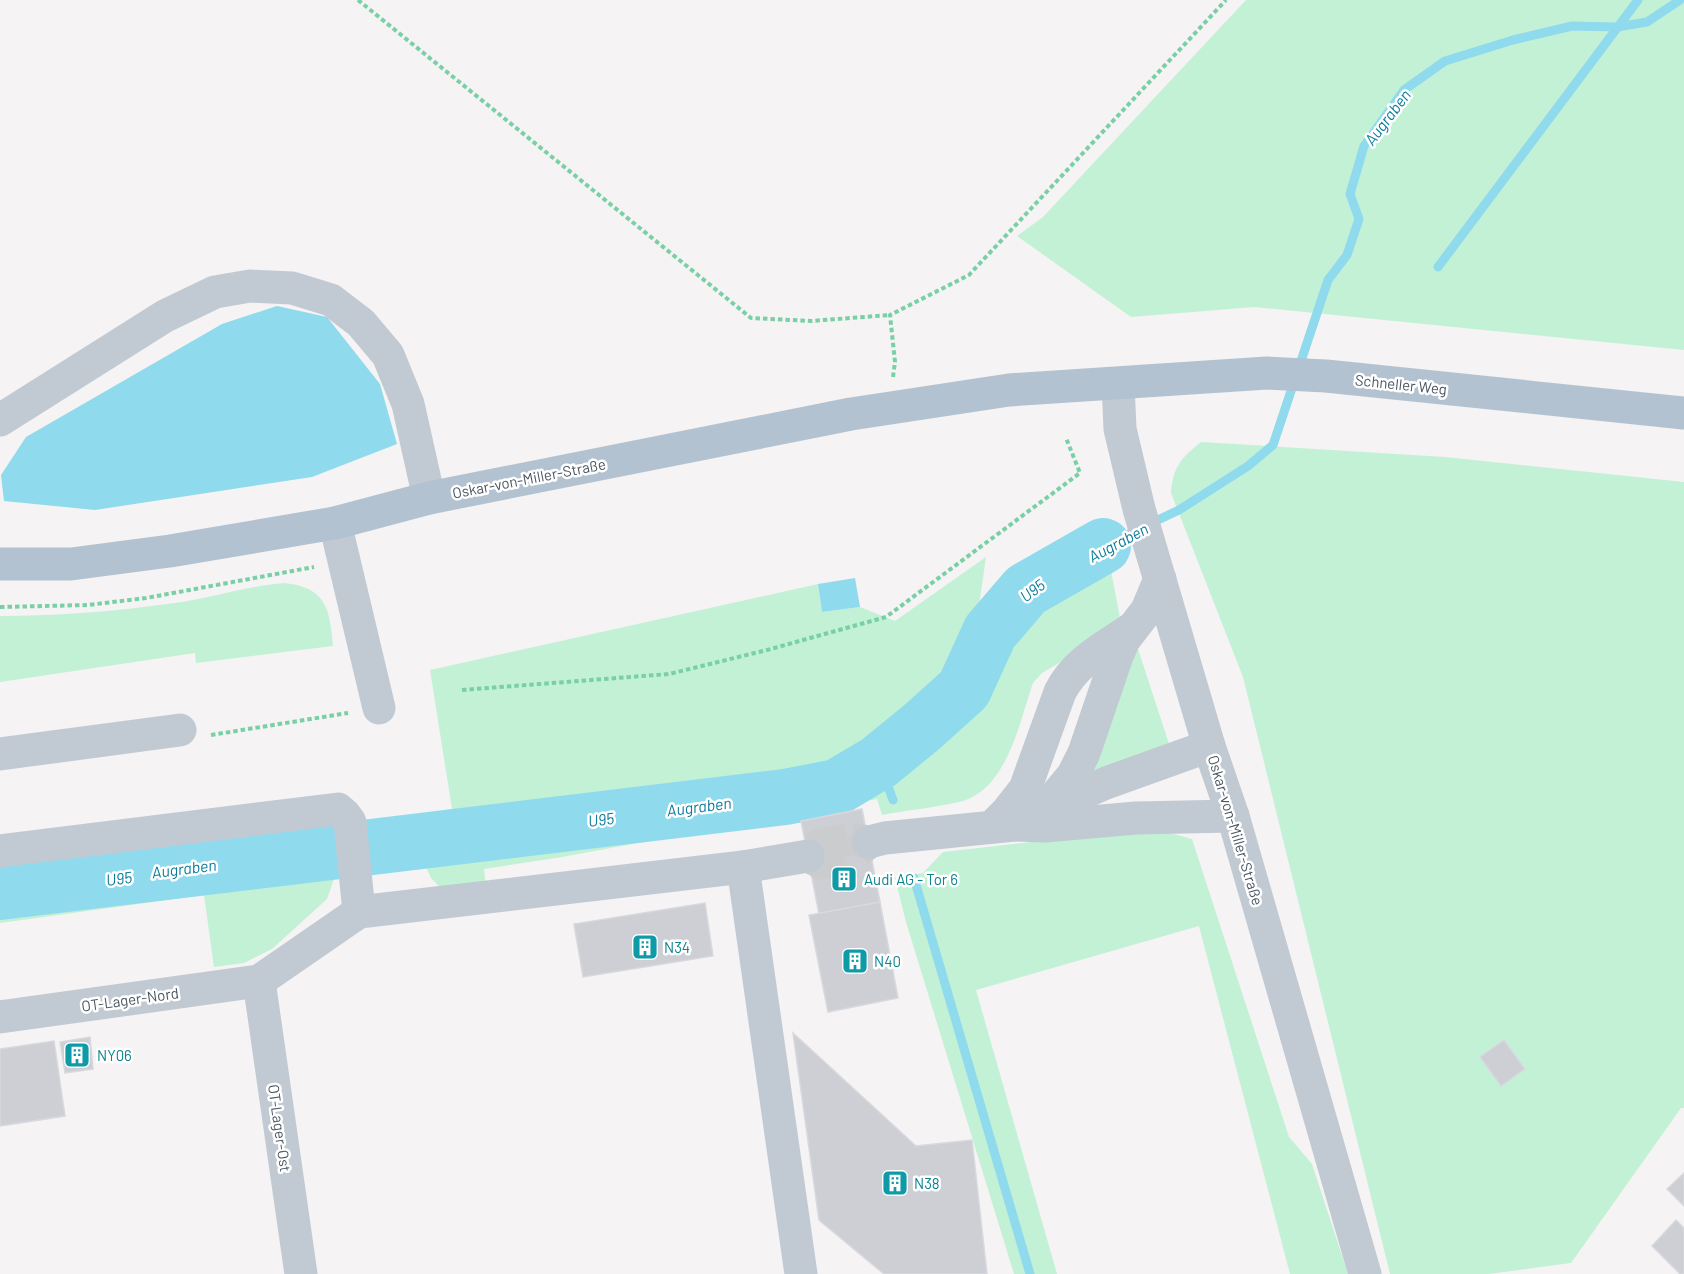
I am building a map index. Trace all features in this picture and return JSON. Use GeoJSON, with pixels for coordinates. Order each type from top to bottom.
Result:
{"type":"FeatureCollection","features":[{"type":"Feature","properties":{"kind":"main road","name":"Schneller Weg"},"geometry":{"type":"LineString","coordinates":[[1058,387],[1267,373],[1326,376],[1684,413]]}},
{"type":"Feature","properties":{"kind":"main road","name":"Oskar-von-Miller-Straße"},"geometry":{"type":"LineString","coordinates":[[0,564],[71,564],[335,523],[429,498],[839,416],[1009,390],[1058,387]]}},
{"type":"Feature","properties":{"kind":"street"},"geometry":{"type":"LineString","coordinates":[[0,420],[165,316],[215,292],[250,286],[292,288],[331,300],[361,323],[388,355],[408,404],[429,498]]}},
{"type":"Feature","properties":{"kind":"street","name":"Oskar-von-Miller-Straße"},"geometry":{"type":"LineString","coordinates":[[1118,384],[1120,429],[1139,509],[1209,746],[1233,816],[1365,1274]]}},
{"type":"Feature","properties":{"kind":"street"},"geometry":{"type":"LineString","coordinates":[[335,523],[379,708]]}},
{"type":"Feature","properties":{"kind":"street"},"geometry":{"type":"LineString","coordinates":[[1044,810],[1073,775],[1084,753],[1124,640],[1147,610],[1160,579]]}},
{"type":"Feature","properties":{"kind":"street"},"geometry":{"type":"LineString","coordinates":[[1003,826],[1007,812],[1025,789],[1066,679],[1088,657],[1134,627]]}},
{"type":"Feature","properties":{"kind":"street"},"geometry":{"type":"LineString","coordinates":[[0,754],[192,733]]}},
{"type":"Feature","properties":{"kind":"street"},"geometry":{"type":"LineString","coordinates":[[1003,826],[1106,783],[1209,746]]}},
{"type":"Feature","properties":{"kind":"street"},"geometry":{"type":"LineString","coordinates":[[0,851],[338,809],[350,822],[359,912]]}},
{"type":"Feature","properties":{"kind":"street"},"geometry":{"type":"LineString","coordinates":[[868,842],[885,838],[1003,826],[1045,826],[1170,817],[1233,816]]}},
{"type":"Feature","properties":{"kind":"street"},"geometry":{"type":"LineString","coordinates":[[259,981],[359,912],[743,867],[808,856]]}},
{"type":"Feature","properties":{"kind":"street"},"geometry":{"type":"LineString","coordinates":[[743,867],[801,1274]]}},
{"type":"Feature","properties":{"kind":"street","name":"OT-Lager-Nord"},"geometry":{"type":"LineString","coordinates":[[0,1017],[259,981]]}},
{"type":"Feature","properties":{"kind":"street","name":"OT-Lager-Ost"},"geometry":{"type":"LineString","coordinates":[[259,981],[301,1274]]}},
{"type":"Feature","properties":{"kind":"path"},"geometry":{"type":"LineString","coordinates":[[358,0],[751,318],[811,321],[890,315],[969,274],[1226,0]]}},
{"type":"Feature","properties":{"kind":"path"},"geometry":{"type":"LineString","coordinates":[[888,408],[895,362],[890,315]]}},
{"type":"Feature","properties":{"kind":"path"},"geometry":{"type":"LineString","coordinates":[[462,690],[669,674],[886,617],[1080,473],[1066,438]]}},
{"type":"Feature","properties":{"kind":"path"},"geometry":{"type":"LineString","coordinates":[[0,607],[88,605],[146,598],[345,562]]}},
{"type":"Feature","properties":{"kind":"path"},"geometry":{"type":"LineString","coordinates":[[192,733],[379,708]]}},
{"type":"Feature","properties":{"kind":"green space"},"geometry":{"type":"Polygon","coordinates":[[[1246,0],[1684,0],[1684,350],[1254,307],[1131,317],[1017,236],[1043,217],[1246,0]]]}},
{"type":"Feature","properties":{"kind":"green space"},"geometry":{"type":"Polygon","coordinates":[[[1201,442],[1445,457],[1684,482],[1684,1108],[1681,1108],[1571,1263],[1489,1274],[1390,1274],[1243,677],[1171,493],[1179,464],[1201,442]]]}},
{"type":"Feature","properties":{"kind":"green space"},"geometry":{"type":"Polygon","coordinates":[[[1108,555],[1120,618],[1064,660],[1042,673],[1033,683],[1009,753],[989,784],[975,795],[959,802],[882,815],[877,799],[562,857],[484,869],[486,889],[440,887],[431,878],[427,869],[422,814],[452,809],[430,670],[818,584],[822,612],[860,607],[895,621],[986,557],[967,688],[1034,594],[1108,555]]]}},
{"type":"Feature","properties":{"kind":"green space"},"geometry":{"type":"Polygon","coordinates":[[[284,583],[309,589],[323,602],[330,621],[333,646],[196,663],[195,653],[0,682],[0,616],[66,614],[131,608],[189,601],[284,583]]]}},
{"type":"Feature","properties":{"kind":"green space"},"geometry":{"type":"Polygon","coordinates":[[[1138,649],[1170,747],[1089,776],[1124,666],[1138,649]]]}},
{"type":"Feature","properties":{"kind":"green space"},"geometry":{"type":"Polygon","coordinates":[[[329,824],[334,879],[327,899],[272,949],[244,963],[214,967],[204,895],[0,923],[0,868],[329,824]]]}},
{"type":"Feature","properties":{"kind":"green space"},"geometry":{"type":"Polygon","coordinates":[[[1166,832],[1192,839],[1289,1137],[1312,1164],[1348,1274],[1290,1274],[1199,926],[976,990],[1057,1274],[1014,1274],[906,922],[895,878],[923,873],[943,852],[1109,833],[1166,832]]]}},
{"type":"Feature","properties":{"kind":"water"},"geometry":{"type":"Polygon","coordinates":[[[277,306],[327,317],[380,384],[397,444],[312,477],[95,510],[4,501],[1,475],[26,437],[222,324],[277,306]]]}},
{"type":"Feature","properties":{"kind":"water"},"geometry":{"type":"Polygon","coordinates":[[[855,578],[860,607],[822,612],[818,584],[855,578]]]}},
{"type":"Feature","properties":{"kind":"building","name":"Audi AG - Tor 6"},"geometry":{"type":"Polygon","coordinates":[[[862,809],[880,902],[819,914],[801,821],[862,809]]]}},
{"type":"Feature","properties":{"kind":"building","name":"N40"},"geometry":{"type":"Polygon","coordinates":[[[880,902],[898,998],[828,1012],[809,915],[880,902]]]}},
{"type":"Feature","properties":{"kind":"building","name":"N34"},"geometry":{"type":"Polygon","coordinates":[[[705,903],[713,956],[583,977],[574,924],[705,903]]]}},
{"type":"Feature","properties":{"kind":"building","name":"N38"},"geometry":{"type":"Polygon","coordinates":[[[793,1033],[916,1146],[972,1140],[987,1274],[884,1274],[819,1220],[793,1033]]]}},
{"type":"Feature","properties":{"kind":"building","name":"NY06"},"geometry":{"type":"Polygon","coordinates":[[[90,1037],[93,1069],[65,1073],[60,1042],[90,1037]]]}},
{"type":"Feature","properties":{"kind":"building"},"geometry":{"type":"Polygon","coordinates":[[[1504,1040],[1525,1069],[1501,1086],[1480,1057],[1504,1040]]]}},
{"type":"Feature","properties":{"kind":"building"},"geometry":{"type":"Polygon","coordinates":[[[54,1041],[65,1116],[0,1126],[0,1049],[54,1041]]]}},
{"type":"Feature","properties":{"kind":"building"},"geometry":{"type":"Polygon","coordinates":[[[1684,1173],[1684,1206],[1667,1189],[1684,1173]]]}},
{"type":"Feature","properties":{"kind":"building"},"geometry":{"type":"Polygon","coordinates":[[[1676,1220],[1684,1228],[1684,1274],[1680,1274],[1652,1246],[1676,1220]]]}},
{"type":"Feature","properties":{"kind":"waterway","name":"Augraben"},"geometry":{"type":"LineString","coordinates":[[1438,267],[1638,0]]}},
{"type":"Feature","properties":{"kind":"waterway","name":"Augraben"},"geometry":{"type":"LineString","coordinates":[[424,838],[785,797],[837,787],[879,762],[964,689],[990,632],[1026,590],[1103,546],[1179,510],[1248,466],[1273,445],[1328,280],[1347,255],[1359,219],[1350,194],[1364,146],[1404,90],[1445,61],[1513,40],[1572,26],[1617,27],[1647,22],[1680,0]]}},
{"type":"Feature","properties":{"kind":"waterway","name":"Augraben"},"geometry":{"type":"LineString","coordinates":[[0,892],[785,797],[837,787],[879,762],[964,689],[990,632],[1026,590],[1103,546]]}},
{"type":"Feature","properties":{"kind":"waterway"},"geometry":{"type":"LineString","coordinates":[[879,762],[893,800]]}},
{"type":"Feature","properties":{"kind":"waterway","name":"Augraben"},"geometry":{"type":"LineString","coordinates":[[0,891],[331,850]]}},
{"type":"Feature","properties":{"kind":"waterway"},"geometry":{"type":"LineString","coordinates":[[914,878],[1030,1274]]}},
{"type":"Feature","properties":{"kind":"tunnel"},"geometry":{"type":"LineString","coordinates":[[851,839],[869,842],[854,854],[822,863],[808,856],[820,845],[851,839]]}},
{"type":"Feature","properties":{"kind":"place","name":"Audi AG - Tor 6"},"geometry":{"type":"Point","coordinates":[844,879]}},
{"type":"Feature","properties":{"kind":"place","name":"N34"},"geometry":{"type":"Point","coordinates":[645,947]}},
{"type":"Feature","properties":{"kind":"place","name":"N40"},"geometry":{"type":"Point","coordinates":[855,961]}},
{"type":"Feature","properties":{"kind":"place","name":"NY06"},"geometry":{"type":"Point","coordinates":[77,1055]}},
{"type":"Feature","properties":{"kind":"place","name":"N38"},"geometry":{"type":"Point","coordinates":[895,1183]}},
{"type":"Feature","properties":{"kind":"water label","name":"U95"},"geometry":{"type":"Point","coordinates":[1032,590]}},
{"type":"Feature","properties":{"kind":"water label","name":"U95"},"geometry":{"type":"Point","coordinates":[601,819]}},
{"type":"Feature","properties":{"kind":"water label","name":"U95"},"geometry":{"type":"Point","coordinates":[119,878]}}]}
